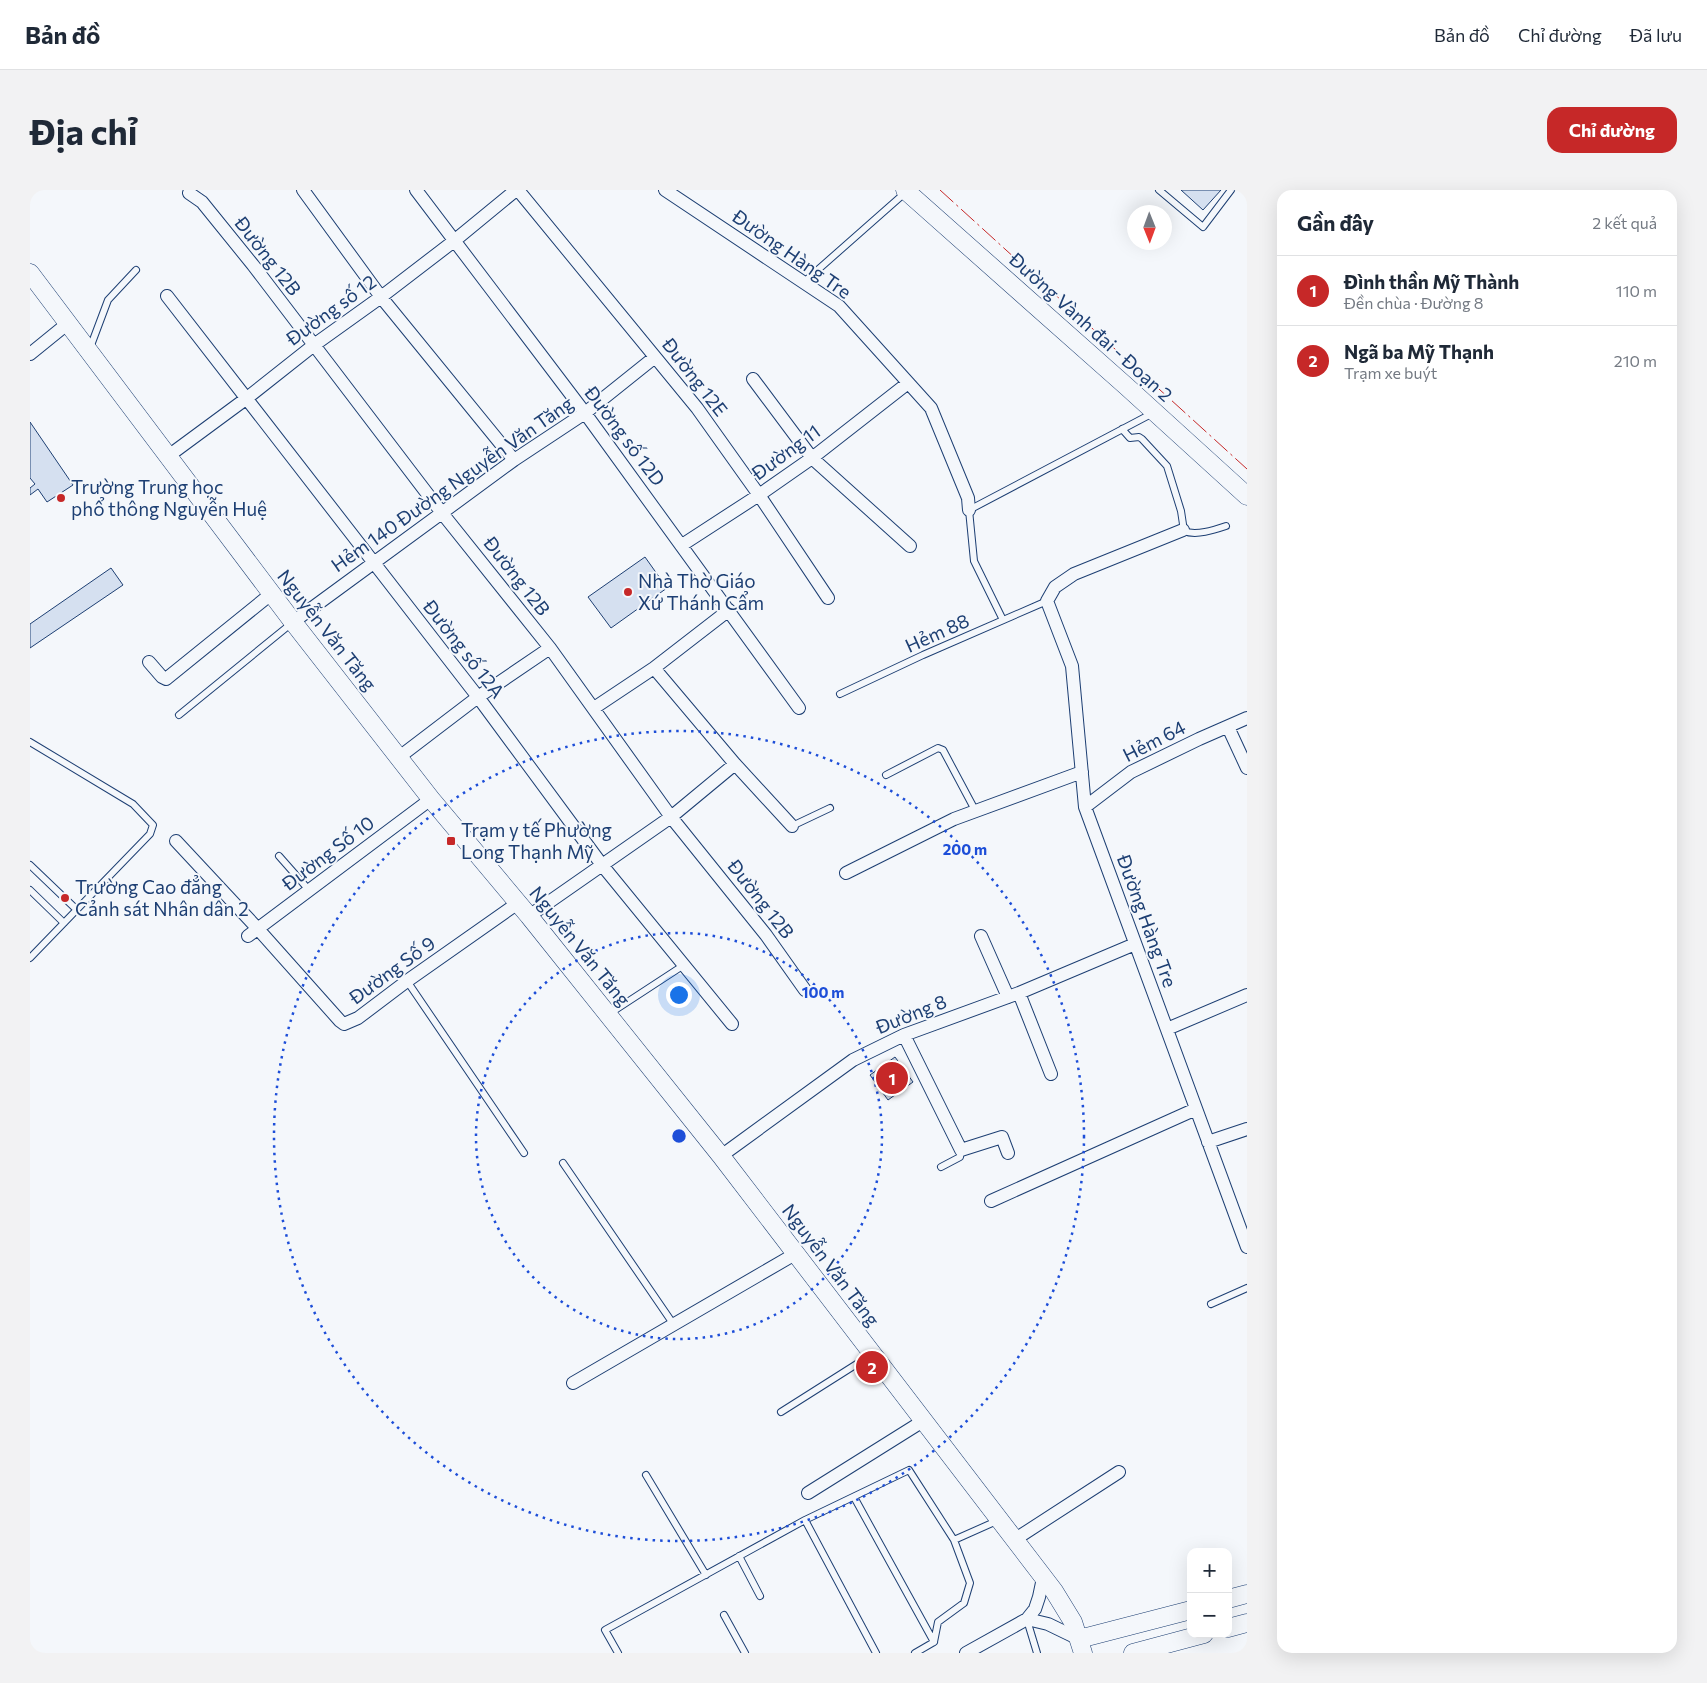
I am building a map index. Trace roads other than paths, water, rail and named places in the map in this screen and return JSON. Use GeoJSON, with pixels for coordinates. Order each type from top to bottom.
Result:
{"type":"FeatureCollection","features":[{"type":"Feature","properties":{"kind":"main road","name":"Đường Vành đai - Đoạn 2"},"geometry":{"type":"LineString","coordinates":[[906,191],[1247,496]]}},
{"type":"Feature","properties":{"kind":"main road","name":"Nguyễn Văn Tăng"},"geometry":{"type":"LineString","coordinates":[[30,273],[167,457],[398,758],[721,1156],[1063,1605],[1073,1622],[1081,1646]]}},
{"type":"Feature","properties":{"kind":"main road"},"geometry":{"type":"LineString","coordinates":[[1232,1599],[1247,1594]]}},
{"type":"Feature","properties":{"kind":"main road"},"geometry":{"type":"LineString","coordinates":[[1081,1646],[1187,1611]]}},
{"type":"Feature","properties":{"kind":"main road"},"geometry":{"type":"LineString","coordinates":[[1232,1627],[1247,1623]]}},
{"type":"Feature","properties":{"kind":"main road"},"geometry":{"type":"LineString","coordinates":[[1133,1653],[1189,1638]]}},
{"type":"Feature","properties":{"kind":"street"},"geometry":{"type":"LineString","coordinates":[[303,190],[381,297],[514,460]]}},
{"type":"Feature","properties":{"kind":"street","name":"Đường số 12D"},"geometry":{"type":"LineString","coordinates":[[416,190],[585,413],[799,708]]}},
{"type":"Feature","properties":{"kind":"street","name":"Đường số 12"},"geometry":{"type":"LineString","coordinates":[[167,457],[247,398],[314,345],[381,297],[517,190]]}},
{"type":"Feature","properties":{"kind":"street","name":"Đường 12E"},"geometry":{"type":"LineString","coordinates":[[517,190],[697,408],[759,495],[828,598]]}},
{"type":"Feature","properties":{"kind":"street","name":"Đường Hàng Tre"},"geometry":{"type":"LineString","coordinates":[[665,190],[839,306],[930,408],[968,498],[969,510]]}},
{"type":"Feature","properties":{"kind":"street","name":"Đường 12B"},"geometry":{"type":"LineString","coordinates":[[189,193],[202,202],[253,265],[442,512],[550,648],[671,817],[766,935],[805,990]]}},
{"type":"Feature","properties":{"kind":"street","name":"Đường số 12A"},"geometry":{"type":"LineString","coordinates":[[167,296],[478,697],[602,865],[732,1024]]}},
{"type":"Feature","properties":{"kind":"street"},"geometry":{"type":"LineString","coordinates":[[30,354],[67,324]]}},
{"type":"Feature","properties":{"kind":"street","name":"Hẻm 140 Đường Nguyễn Văn Tăng"},"geometry":{"type":"LineString","coordinates":[[293,622],[372,562],[514,460],[585,413],[655,357]]}},
{"type":"Feature","properties":{"kind":"street"},"geometry":{"type":"LineString","coordinates":[[753,379],[812,458],[910,546]]}},
{"type":"Feature","properties":{"kind":"street","name":"Đường 11"},"geometry":{"type":"LineString","coordinates":[[682,545],[812,458],[908,383]]}},
{"type":"Feature","properties":{"kind":"street"},"geometry":{"type":"LineString","coordinates":[[1046,601],[1055,587],[1074,574],[1183,530]]}},
{"type":"Feature","properties":{"kind":"street"},"geometry":{"type":"LineString","coordinates":[[149,662],[166,679],[271,594]]}},
{"type":"Feature","properties":{"kind":"street","name":"Đường Hàng Tre"},"geometry":{"type":"LineString","coordinates":[[1046,601],[1072,666],[1085,807],[1247,1247]]}},
{"type":"Feature","properties":{"kind":"street"},"geometry":{"type":"LineString","coordinates":[[594,708],[654,668],[729,610]]}},
{"type":"Feature","properties":{"kind":"street"},"geometry":{"type":"LineString","coordinates":[[398,758],[478,697],[550,648]]}},
{"type":"Feature","properties":{"kind":"street"},"geometry":{"type":"LineString","coordinates":[[654,668],[792,826]]}},
{"type":"Feature","properties":{"kind":"street","name":"Hẻm 64"},"geometry":{"type":"LineString","coordinates":[[1085,807],[1131,772],[1247,718]]}},
{"type":"Feature","properties":{"kind":"street"},"geometry":{"type":"LineString","coordinates":[[1228,727],[1247,768]]}},
{"type":"Feature","properties":{"kind":"street","name":"Đường Số 9"},"geometry":{"type":"LineString","coordinates":[[253,932],[344,1024],[358,1018],[407,980],[602,865],[671,817],[736,764]]}},
{"type":"Feature","properties":{"kind":"street"},"geometry":{"type":"LineString","coordinates":[[846,873],[975,810],[1082,772]]}},
{"type":"Feature","properties":{"kind":"street","name":"Đường Số 10"},"geometry":{"type":"LineString","coordinates":[[253,932],[431,799]]}},
{"type":"Feature","properties":{"kind":"street"},"geometry":{"type":"LineString","coordinates":[[176,841],[253,932]]}},
{"type":"Feature","properties":{"kind":"street"},"geometry":{"type":"LineString","coordinates":[[981,936],[1013,995],[1051,1074]]}},
{"type":"Feature","properties":{"kind":"street","name":"Đường 8"},"geometry":{"type":"LineString","coordinates":[[721,1156],[854,1060],[904,1035],[1013,995],[1135,944]]}},
{"type":"Feature","properties":{"kind":"street"},"geometry":{"type":"LineString","coordinates":[[1167,1029],[1247,995]]}},
{"type":"Feature","properties":{"kind":"street"},"geometry":{"type":"LineString","coordinates":[[904,1035],[961,1150],[1002,1137],[1008,1153]]}},
{"type":"Feature","properties":{"kind":"street"},"geometry":{"type":"LineString","coordinates":[[991,1201],[1196,1109]]}},
{"type":"Feature","properties":{"kind":"street"},"geometry":{"type":"LineString","coordinates":[[1208,1142],[1247,1129]]}},
{"type":"Feature","properties":{"kind":"street"},"geometry":{"type":"LineString","coordinates":[[573,1383],[796,1254]]}},
{"type":"Feature","properties":{"kind":"street"},"geometry":{"type":"LineString","coordinates":[[808,1493],[923,1421]]}},
{"type":"Feature","properties":{"kind":"street"},"geometry":{"type":"LineString","coordinates":[[1014,1540],[1119,1472]]}},
{"type":"Feature","properties":{"kind":"street"},"geometry":{"type":"LineString","coordinates":[[966,1653],[1027,1618],[1035,1608],[1039,1598],[1043,1578]]}},
{"type":"Feature","properties":{"kind":"street"},"geometry":{"type":"LineString","coordinates":[[1027,1618],[1048,1624],[1081,1646]]}},
{"type":"Feature","properties":{"kind":"lane"},"geometry":{"type":"LineString","coordinates":[[1159,190],[1202,227],[1231,190]]}},
{"type":"Feature","properties":{"kind":"lane"},"geometry":{"type":"LineString","coordinates":[[804,282],[906,191]]}},
{"type":"Feature","properties":{"kind":"lane"},"geometry":{"type":"LineString","coordinates":[[88,352],[108,300],[136,270]]}},
{"type":"Feature","properties":{"kind":"lane"},"geometry":{"type":"LineString","coordinates":[[1003,620],[974,561],[969,510],[1154,412]]}},
{"type":"Feature","properties":{"kind":"lane"},"geometry":{"type":"LineString","coordinates":[[1122,429],[1130,438],[1138,437],[1142,439],[1167,466],[1181,511],[1183,530],[1186,533],[1226,526]]}},
{"type":"Feature","properties":{"kind":"lane","name":"Hẻm 88"},"geometry":{"type":"LineString","coordinates":[[840,694],[1046,601]]}},
{"type":"Feature","properties":{"kind":"lane"},"geometry":{"type":"LineString","coordinates":[[179,715],[293,622]]}},
{"type":"Feature","properties":{"kind":"lane"},"geometry":{"type":"LineString","coordinates":[[30,742],[133,804],[153,825],[150,834],[30,958]]}},
{"type":"Feature","properties":{"kind":"lane"},"geometry":{"type":"LineString","coordinates":[[886,775],[938,748],[943,750],[975,810]]}},
{"type":"Feature","properties":{"kind":"lane"},"geometry":{"type":"LineString","coordinates":[[792,826],[830,808]]}},
{"type":"Feature","properties":{"kind":"lane"},"geometry":{"type":"LineString","coordinates":[[279,856],[309,890]]}},
{"type":"Feature","properties":{"kind":"lane"},"geometry":{"type":"LineString","coordinates":[[30,865],[76,909]]}},
{"type":"Feature","properties":{"kind":"lane"},"geometry":{"type":"LineString","coordinates":[[30,890],[64,923]]}},
{"type":"Feature","properties":{"kind":"lane"},"geometry":{"type":"LineString","coordinates":[[608,1015],[684,965]]}},
{"type":"Feature","properties":{"kind":"lane"},"geometry":{"type":"LineString","coordinates":[[407,980],[524,1152]]}},
{"type":"Feature","properties":{"kind":"lane"},"geometry":{"type":"LineString","coordinates":[[941,1167],[960,1157],[961,1150]]}},
{"type":"Feature","properties":{"kind":"lane"},"geometry":{"type":"LineString","coordinates":[[563,1163],[674,1325]]}},
{"type":"Feature","properties":{"kind":"lane"},"geometry":{"type":"LineString","coordinates":[[1211,1304],[1247,1288]]}},
{"type":"Feature","properties":{"kind":"lane"},"geometry":{"type":"LineString","coordinates":[[781,1412],[872,1354]]}},
{"type":"Feature","properties":{"kind":"lane"},"geometry":{"type":"LineString","coordinates":[[618,1653],[605,1630],[804,1520],[909,1470],[954,1540],[970,1583],[964,1603],[938,1622],[934,1642],[915,1653]]}},
{"type":"Feature","properties":{"kind":"lane"},"geometry":{"type":"LineString","coordinates":[[646,1475],[706,1574]]}},
{"type":"Feature","properties":{"kind":"lane"},"geometry":{"type":"LineString","coordinates":[[854,1497],[934,1642]]}},
{"type":"Feature","properties":{"kind":"lane"},"geometry":{"type":"LineString","coordinates":[[804,1520],[876,1653]]}},
{"type":"Feature","properties":{"kind":"lane"},"geometry":{"type":"LineString","coordinates":[[954,1540],[999,1520]]}},
{"type":"Feature","properties":{"kind":"lane"},"geometry":{"type":"LineString","coordinates":[[739,1556],[760,1596]]}},
{"type":"Feature","properties":{"kind":"lane"},"geometry":{"type":"LineString","coordinates":[[724,1615],[745,1653]]}},
{"type":"Feature","properties":{"kind":"lane"},"geometry":{"type":"LineString","coordinates":[[1027,1618],[1037,1653]]}},
{"type":"Feature","properties":{"kind":"place","name":"Trường Trung học phổ thông Nguyễn Huệ"},"geometry":{"type":"Point","coordinates":[61,498]}},
{"type":"Feature","properties":{"kind":"place","name":"Nhà Thờ Giáo Xứ Thánh Cẩm"},"geometry":{"type":"Point","coordinates":[628,592]}},
{"type":"Feature","properties":{"kind":"place","name":"Trạm y tế Phường Long Thạnh Mỹ"},"geometry":{"type":"Point","coordinates":[451,841]}},
{"type":"Feature","properties":{"kind":"place","name":"Trường Cao đẳng Cảnh sát Nhân dân 2"},"geometry":{"type":"Point","coordinates":[65,898]}},
{"type":"Feature","properties":{"kind":"place","name":"Đình thần Mỹ Thành"},"geometry":{"type":"Point","coordinates":[892,1078]}},
{"type":"Feature","properties":{"kind":"place","name":"Ngã ba Mỹ Thạnh"},"geometry":{"type":"Point","coordinates":[872,1367]}}]}
